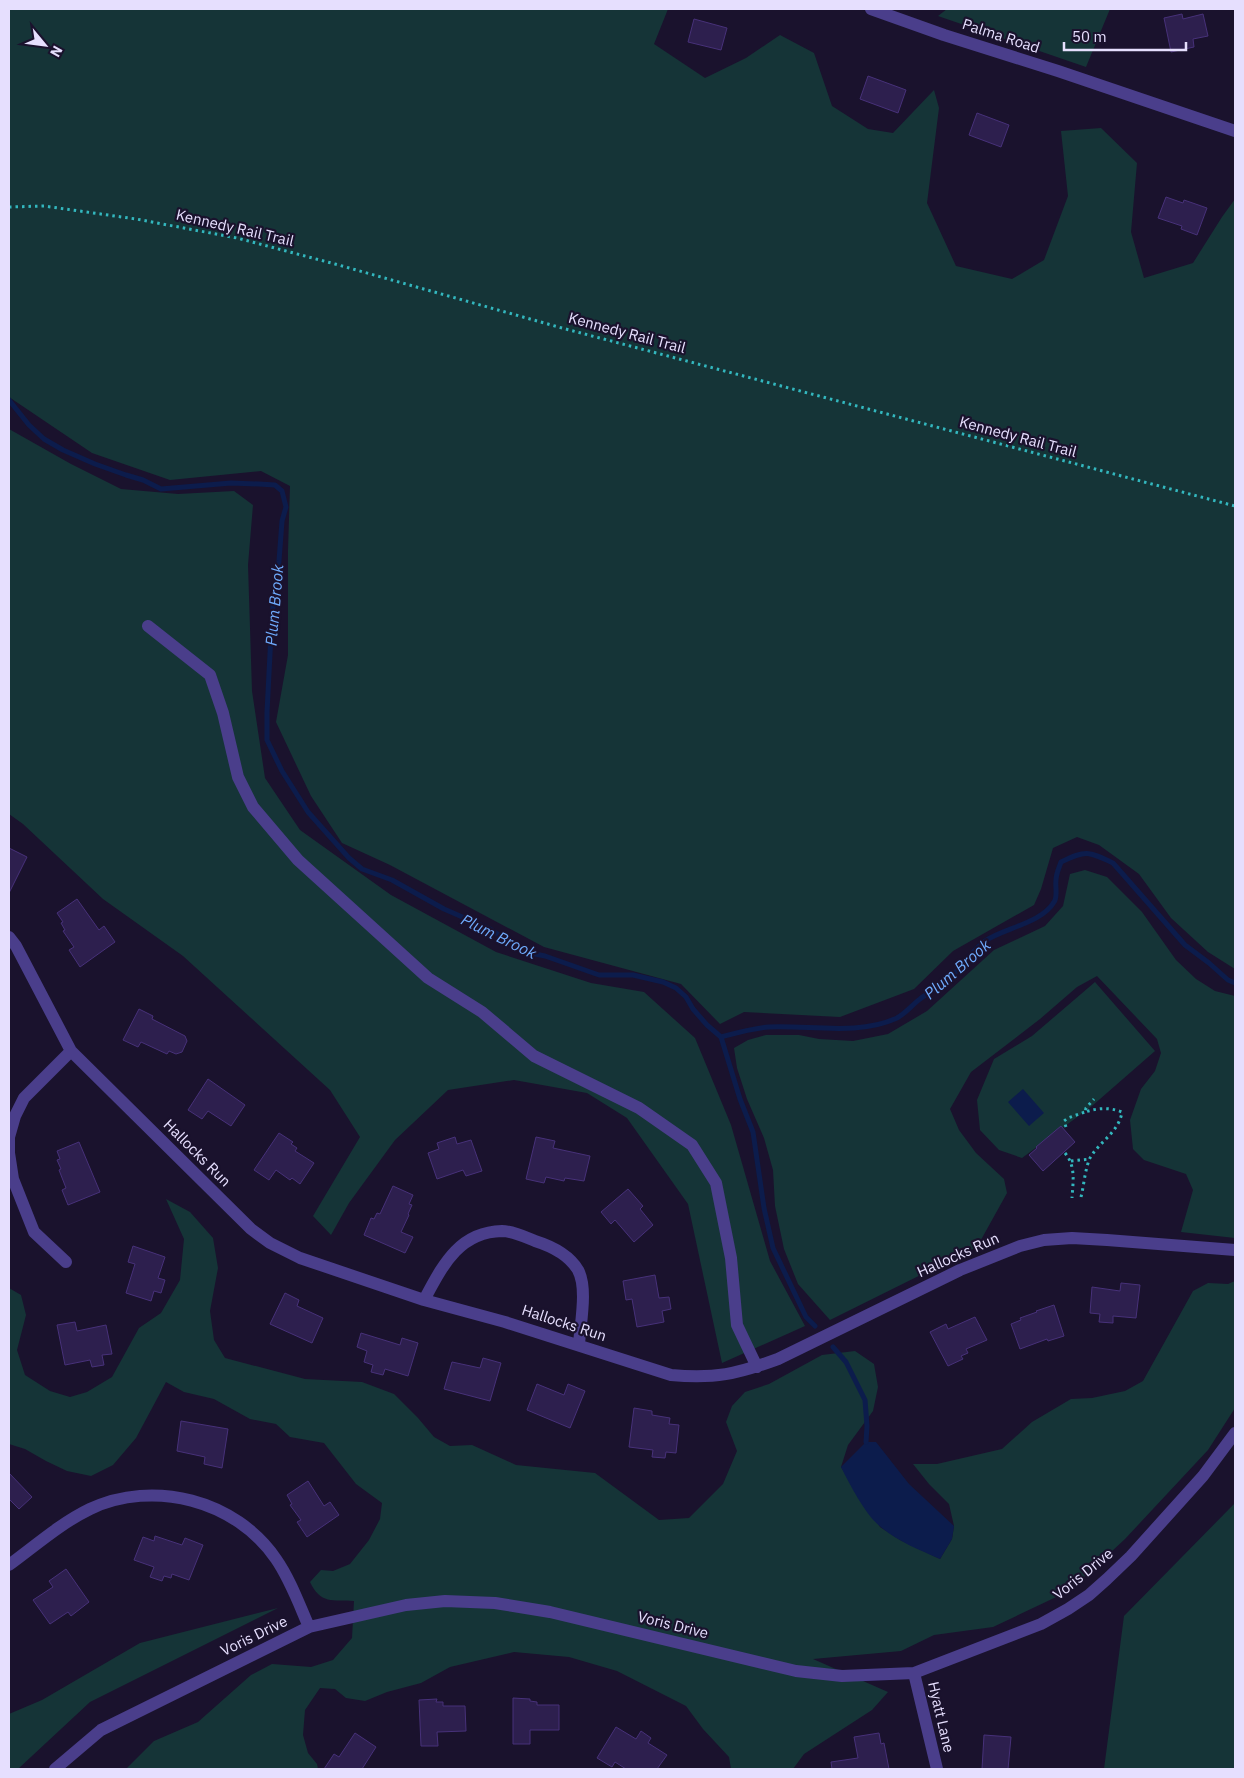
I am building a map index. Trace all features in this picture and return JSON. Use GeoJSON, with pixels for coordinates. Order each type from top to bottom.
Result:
{"type":"FeatureCollection","features":[{"type":"Feature","properties":{"kind":"street","name":"Palma Road"},"geometry":{"type":"LineString","coordinates":[[871,9],[1235,131]]}},
{"type":"Feature","properties":{"kind":"street"},"geometry":{"type":"LineString","coordinates":[[148,626],[210,675],[223,713],[238,777],[253,807],[298,860],[428,978],[482,1012],[534,1056],[639,1108],[692,1145],[716,1183],[731,1258],[737,1325],[757,1367]]}},
{"type":"Feature","properties":{"kind":"street","name":"Hallocks Run"},"geometry":{"type":"LineString","coordinates":[[9,937],[16,946],[71,1050],[251,1230],[270,1243],[300,1258],[424,1300],[505,1322],[671,1375],[696,1378],[718,1377],[757,1367],[778,1359],[960,1270],[1020,1246],[1044,1240],[1072,1238],[1235,1250]]}},
{"type":"Feature","properties":{"kind":"street"},"geometry":{"type":"LineString","coordinates":[[66,1262],[34,1232],[13,1179],[9,1153],[9,1137],[15,1116],[24,1098],[71,1050]]}},
{"type":"Feature","properties":{"kind":"street"},"geometry":{"type":"LineString","coordinates":[[424,1300],[445,1262],[464,1244],[476,1237],[491,1233],[503,1231],[514,1233],[544,1244],[568,1257],[578,1271],[583,1294],[579,1346]]}},
{"type":"Feature","properties":{"kind":"street","name":"Voris Drive"},"geometry":{"type":"LineString","coordinates":[[55,1769],[100,1730],[309,1627],[406,1605],[445,1601],[495,1603],[550,1612],[796,1672],[842,1676],[914,1673],[1041,1624],[1088,1595],[1131,1556],[1203,1476],[1235,1433]]}},
{"type":"Feature","properties":{"kind":"street"},"geometry":{"type":"LineString","coordinates":[[9,1565],[72,1519],[91,1509],[125,1498],[147,1495],[185,1498],[216,1509],[246,1526],[262,1542],[280,1566],[292,1587],[309,1627]]}},
{"type":"Feature","properties":{"kind":"street","name":"Hyatt Lane"},"geometry":{"type":"LineString","coordinates":[[914,1673],[937,1769]]}},
{"type":"Feature","properties":{"kind":"path","name":"Kennedy Rail Trail"},"geometry":{"type":"LineString","coordinates":[[9,207],[44,206],[136,218],[237,238],[562,328],[1235,506]]}},
{"type":"Feature","properties":{"kind":"path"},"geometry":{"type":"LineString","coordinates":[[1085,1112],[1094,1099]]}},
{"type":"Feature","properties":{"kind":"path"},"geometry":{"type":"LineString","coordinates":[[1066,1127],[1064,1121],[1085,1112],[1104,1108],[1122,1112],[1116,1126],[1090,1159],[1081,1197]]}},
{"type":"Feature","properties":{"kind":"path"},"geometry":{"type":"LineString","coordinates":[[1065,1153],[1071,1161],[1073,1168],[1072,1198]]}},
{"type":"Feature","properties":{"kind":"path"},"geometry":{"type":"LineString","coordinates":[[1071,1161],[1090,1159]]}},
{"type":"Feature","properties":{"kind":"green space"},"geometry":{"type":"Polygon","coordinates":[[[9,9],[668,9],[654,44],[705,78],[746,58],[780,35],[814,53],[832,106],[868,129],[893,133],[934,90],[939,108],[927,203],[956,266],[1012,279],[1044,260],[1068,196],[1061,131],[1101,128],[1137,163],[1131,232],[1144,278],[1193,263],[1235,199],[1235,969],[1208,952],[1171,918],[1139,874],[1099,845],[1077,837],[1053,848],[1041,889],[1034,905],[953,951],[914,989],[840,1017],[744,1012],[720,1024],[681,984],[544,947],[390,865],[342,843],[311,796],[276,722],[288,655],[290,486],[261,471],[170,480],[92,453],[9,397],[9,9]]]}},
{"type":"Feature","properties":{"kind":"green space"},"geometry":{"type":"Polygon","coordinates":[[[947,9],[1110,9],[1086,67],[938,16],[947,9]]]}},
{"type":"Feature","properties":{"kind":"green space"},"geometry":{"type":"Polygon","coordinates":[[[9,429],[71,464],[121,489],[178,494],[234,491],[253,505],[248,565],[252,691],[265,778],[300,830],[391,895],[496,952],[591,983],[644,992],[695,1038],[731,1125],[770,1261],[805,1326],[722,1363],[688,1204],[627,1118],[587,1093],[514,1080],[448,1090],[395,1140],[349,1203],[331,1235],[313,1216],[360,1137],[330,1090],[183,956],[103,899],[23,824],[9,814],[9,429]]]}},
{"type":"Feature","properties":{"kind":"green space"},"geometry":{"type":"Polygon","coordinates":[[[1085,870],[1107,877],[1142,912],[1176,960],[1196,979],[1215,991],[1235,996],[1235,1238],[1181,1232],[1193,1190],[1186,1174],[1144,1160],[1133,1149],[1130,1120],[1141,1089],[1155,1071],[1161,1053],[1157,1039],[1097,976],[1077,987],[1040,1019],[971,1072],[950,1109],[959,1130],[976,1153],[1004,1179],[1007,1193],[977,1247],[830,1320],[798,1284],[784,1249],[775,1206],[773,1170],[764,1138],[747,1099],[737,1068],[734,1048],[748,1040],[766,1035],[799,1035],[819,1039],[853,1041],[888,1034],[927,1011],[994,950],[1045,926],[1063,906],[1070,874],[1085,870]]]}},
{"type":"Feature","properties":{"kind":"green space"},"geometry":{"type":"Polygon","coordinates":[[[1095,982],[1155,1051],[1092,1106],[1022,1158],[999,1150],[980,1130],[977,1100],[994,1059],[1032,1036],[1095,982]]]}},
{"type":"Feature","properties":{"kind":"green space"},"geometry":{"type":"Polygon","coordinates":[[[166,1199],[190,1212],[213,1238],[218,1268],[210,1311],[214,1340],[225,1358],[305,1379],[362,1382],[394,1394],[434,1437],[450,1446],[472,1445],[516,1465],[595,1473],[659,1520],[689,1518],[723,1484],[737,1451],[726,1422],[732,1406],[745,1392],[769,1384],[822,1355],[855,1351],[874,1364],[878,1387],[873,1411],[848,1445],[841,1467],[880,1527],[900,1540],[940,1559],[952,1539],[954,1526],[949,1504],[913,1464],[937,1464],[1002,1449],[1032,1422],[1071,1399],[1092,1398],[1125,1391],[1143,1381],[1193,1291],[1208,1283],[1228,1284],[1235,1281],[1235,1408],[1208,1450],[1125,1539],[1069,1591],[993,1627],[934,1635],[901,1651],[813,1659],[888,1692],[872,1710],[804,1754],[793,1769],[731,1769],[729,1757],[703,1729],[686,1706],[617,1671],[569,1657],[514,1652],[450,1667],[421,1683],[387,1692],[365,1701],[346,1698],[335,1689],[320,1688],[305,1710],[303,1735],[308,1753],[317,1764],[318,1769],[126,1769],[154,1741],[198,1722],[251,1675],[272,1664],[311,1667],[333,1660],[352,1638],[354,1601],[333,1600],[323,1597],[318,1594],[310,1582],[321,1570],[333,1571],[350,1564],[369,1540],[380,1519],[382,1503],[356,1484],[324,1443],[290,1437],[276,1424],[250,1419],[214,1399],[184,1392],[166,1382],[136,1438],[113,1465],[91,1476],[67,1471],[25,1449],[9,1444],[9,1288],[21,1295],[26,1315],[17,1350],[25,1375],[50,1391],[70,1397],[87,1392],[112,1377],[139,1328],[161,1313],[180,1280],[184,1239],[166,1199]]]}},
{"type":"Feature","properties":{"kind":"green space"},"geometry":{"type":"Polygon","coordinates":[[[1235,1503],[1235,1769],[1104,1769],[1124,1616],[1235,1503]]]}},
{"type":"Feature","properties":{"kind":"green space"},"geometry":{"type":"Polygon","coordinates":[[[278,1608],[90,1702],[18,1769],[9,1769],[9,1714],[42,1700],[140,1643],[278,1608]]]}},
{"type":"Feature","properties":{"kind":"water"},"geometry":{"type":"Polygon","coordinates":[[[1023,1089],[1044,1113],[1029,1126],[1008,1102],[1023,1089]]]}},
{"type":"Feature","properties":{"kind":"water"},"geometry":{"type":"Polygon","coordinates":[[[866,1442],[876,1442],[909,1484],[954,1526],[952,1539],[940,1559],[889,1533],[876,1523],[859,1500],[841,1467],[866,1442]]]}},
{"type":"Feature","properties":{"kind":"building"},"geometry":{"type":"Polygon","coordinates":[[[1182,14],[1183,19],[1203,14],[1208,36],[1193,39],[1194,47],[1171,52],[1164,18],[1182,14]]]}},
{"type":"Feature","properties":{"kind":"building"},"geometry":{"type":"Polygon","coordinates":[[[694,19],[727,28],[721,50],[688,42],[694,19]]]}},
{"type":"Feature","properties":{"kind":"building"},"geometry":{"type":"Polygon","coordinates":[[[868,76],[906,90],[898,113],[860,99],[868,76]]]}},
{"type":"Feature","properties":{"kind":"building"},"geometry":{"type":"Polygon","coordinates":[[[977,113],[1009,125],[1001,147],[969,135],[977,113]]]}},
{"type":"Feature","properties":{"kind":"building"},"geometry":{"type":"Polygon","coordinates":[[[1166,197],[1183,203],[1184,200],[1207,208],[1197,235],[1181,229],[1182,226],[1158,218],[1166,197]]]}},
{"type":"Feature","properties":{"kind":"building"},"geometry":{"type":"Polygon","coordinates":[[[9,848],[27,857],[9,893],[9,848]]]}},
{"type":"Feature","properties":{"kind":"building"},"geometry":{"type":"Polygon","coordinates":[[[77,899],[99,930],[104,926],[115,942],[80,967],[69,950],[74,947],[63,931],[65,930],[61,923],[63,922],[57,913],[77,899]]]}},
{"type":"Feature","properties":{"kind":"building"},"geometry":{"type":"Polygon","coordinates":[[[139,1009],[153,1016],[152,1019],[185,1036],[187,1041],[182,1052],[176,1054],[169,1051],[167,1054],[141,1042],[138,1047],[123,1040],[139,1009]]]}},
{"type":"Feature","properties":{"kind":"building"},"geometry":{"type":"Polygon","coordinates":[[[208,1079],[245,1105],[231,1126],[208,1111],[202,1119],[188,1110],[208,1079]]]}},
{"type":"Feature","properties":{"kind":"building"},"geometry":{"type":"Polygon","coordinates":[[[1061,1126],[1075,1142],[1043,1171],[1029,1155],[1061,1126]]]}},
{"type":"Feature","properties":{"kind":"building"},"geometry":{"type":"Polygon","coordinates":[[[279,1133],[293,1142],[291,1144],[297,1148],[295,1151],[314,1163],[300,1184],[292,1178],[290,1180],[276,1170],[269,1180],[254,1170],[279,1133]]]}},
{"type":"Feature","properties":{"kind":"building"},"geometry":{"type":"Polygon","coordinates":[[[455,1137],[457,1144],[471,1140],[482,1171],[466,1176],[463,1170],[437,1179],[428,1153],[439,1149],[437,1143],[455,1137]]]}},
{"type":"Feature","properties":{"kind":"building"},"geometry":{"type":"Polygon","coordinates":[[[536,1137],[555,1141],[553,1148],[590,1156],[584,1181],[565,1178],[564,1181],[546,1177],[544,1183],[526,1179],[536,1137]]]}},
{"type":"Feature","properties":{"kind":"building"},"geometry":{"type":"Polygon","coordinates":[[[79,1142],[100,1192],[68,1205],[62,1190],[66,1188],[59,1170],[61,1169],[57,1160],[60,1159],[57,1151],[79,1142]]]}},
{"type":"Feature","properties":{"kind":"building"},"geometry":{"type":"Polygon","coordinates":[[[393,1186],[413,1195],[409,1204],[412,1205],[409,1215],[401,1232],[413,1237],[405,1253],[364,1235],[371,1218],[374,1219],[377,1213],[380,1214],[393,1186]]]}},
{"type":"Feature","properties":{"kind":"building"},"geometry":{"type":"Polygon","coordinates":[[[628,1189],[643,1206],[640,1209],[653,1225],[634,1242],[615,1220],[611,1224],[601,1212],[628,1189]]]}},
{"type":"Feature","properties":{"kind":"building"},"geometry":{"type":"Polygon","coordinates":[[[133,1246],[165,1257],[158,1278],[165,1280],[161,1293],[154,1291],[151,1301],[126,1293],[135,1264],[128,1262],[133,1246]]]}},
{"type":"Feature","properties":{"kind":"building"},"geometry":{"type":"Polygon","coordinates":[[[655,1275],[659,1298],[669,1297],[671,1309],[662,1311],[664,1322],[637,1327],[632,1299],[626,1300],[623,1281],[655,1275]]]}},
{"type":"Feature","properties":{"kind":"building"},"geometry":{"type":"Polygon","coordinates":[[[1121,1283],[1140,1285],[1136,1318],[1113,1316],[1113,1323],[1099,1322],[1100,1314],[1090,1313],[1092,1287],[1120,1291],[1121,1283]]]}},
{"type":"Feature","properties":{"kind":"building"},"geometry":{"type":"Polygon","coordinates":[[[285,1293],[299,1300],[297,1306],[323,1318],[312,1343],[270,1324],[285,1293]]]}},
{"type":"Feature","properties":{"kind":"building"},"geometry":{"type":"Polygon","coordinates":[[[1054,1305],[1064,1336],[1048,1341],[1047,1339],[1020,1349],[1011,1324],[1021,1320],[1020,1318],[1054,1305]]]}},
{"type":"Feature","properties":{"kind":"building"},"geometry":{"type":"Polygon","coordinates":[[[975,1317],[987,1340],[966,1349],[968,1353],[961,1356],[963,1359],[948,1366],[930,1332],[946,1324],[948,1329],[975,1317]]]}},
{"type":"Feature","properties":{"kind":"building"},"geometry":{"type":"Polygon","coordinates":[[[75,1322],[77,1331],[106,1325],[112,1354],[102,1355],[104,1365],[92,1367],[90,1360],[65,1365],[57,1325],[75,1322]]]}},
{"type":"Feature","properties":{"kind":"building"},"geometry":{"type":"Polygon","coordinates":[[[361,1333],[400,1345],[402,1338],[418,1343],[408,1376],[385,1369],[383,1375],[371,1372],[373,1365],[364,1362],[367,1351],[357,1347],[361,1333]]]}},
{"type":"Feature","properties":{"kind":"building"},"geometry":{"type":"Polygon","coordinates":[[[483,1358],[501,1363],[490,1401],[444,1389],[452,1362],[480,1368],[483,1358]]]}},
{"type":"Feature","properties":{"kind":"building"},"geometry":{"type":"Polygon","coordinates":[[[537,1384],[564,1395],[568,1384],[585,1391],[570,1428],[527,1410],[537,1384]]]}},
{"type":"Feature","properties":{"kind":"building"},"geometry":{"type":"Polygon","coordinates":[[[634,1408],[652,1411],[652,1415],[670,1418],[669,1424],[679,1425],[676,1453],[666,1452],[665,1458],[652,1457],[653,1450],[629,1447],[634,1408]]]}},
{"type":"Feature","properties":{"kind":"building"},"geometry":{"type":"Polygon","coordinates":[[[181,1421],[228,1429],[222,1468],[204,1464],[205,1457],[177,1451],[181,1421]]]}},
{"type":"Feature","properties":{"kind":"building"},"geometry":{"type":"Polygon","coordinates":[[[9,1473],[32,1497],[19,1509],[9,1499],[9,1473]]]}},
{"type":"Feature","properties":{"kind":"building"},"geometry":{"type":"Polygon","coordinates":[[[308,1481],[324,1506],[330,1502],[339,1515],[307,1537],[297,1522],[301,1520],[290,1505],[292,1504],[287,1495],[308,1481]]]}},
{"type":"Feature","properties":{"kind":"building"},"geometry":{"type":"Polygon","coordinates":[[[155,1536],[182,1545],[185,1538],[203,1545],[189,1580],[172,1574],[171,1578],[164,1576],[162,1581],[150,1577],[154,1567],[134,1560],[143,1537],[154,1541],[155,1536]]]}},
{"type":"Feature","properties":{"kind":"building"},"geometry":{"type":"Polygon","coordinates":[[[66,1569],[89,1602],[71,1616],[68,1612],[50,1624],[33,1600],[53,1587],[49,1581],[66,1569]]]}},
{"type":"Feature","properties":{"kind":"building"},"geometry":{"type":"Polygon","coordinates":[[[513,1698],[530,1699],[530,1701],[537,1702],[537,1705],[559,1705],[559,1730],[530,1730],[530,1744],[513,1744],[513,1698]]]}},
{"type":"Feature","properties":{"kind":"building"},"geometry":{"type":"Polygon","coordinates":[[[437,1699],[436,1702],[443,1702],[443,1706],[465,1706],[466,1731],[437,1732],[438,1746],[421,1746],[419,1700],[437,1699]]]}},
{"type":"Feature","properties":{"kind":"building"},"geometry":{"type":"Polygon","coordinates":[[[616,1727],[636,1739],[641,1731],[651,1738],[648,1743],[667,1755],[657,1769],[626,1769],[615,1762],[612,1767],[597,1758],[616,1727]]]}},
{"type":"Feature","properties":{"kind":"building"},"geometry":{"type":"Polygon","coordinates":[[[355,1733],[376,1747],[362,1769],[324,1769],[334,1754],[339,1757],[355,1733]]]}},
{"type":"Feature","properties":{"kind":"building"},"geometry":{"type":"Polygon","coordinates":[[[879,1733],[881,1744],[884,1743],[889,1769],[832,1769],[831,1762],[858,1758],[854,1737],[879,1733]]]}},
{"type":"Feature","properties":{"kind":"building"},"geometry":{"type":"Polygon","coordinates":[[[984,1735],[1011,1737],[1008,1769],[982,1769],[984,1735]]]}},
{"type":"Feature","properties":{"kind":"waterway","name":"Plum Brook"},"geometry":{"type":"LineString","coordinates":[[9,400],[29,425],[44,439],[63,450],[95,464],[143,480],[161,489],[231,483],[275,485],[282,491],[286,507],[282,521],[272,615],[267,712],[267,740],[282,771],[308,812],[349,858],[362,869],[392,880],[444,909],[490,929],[525,952],[545,956],[599,975],[633,975],[663,982],[676,988],[686,997],[693,1009],[721,1037],[769,1027],[866,1027],[897,1018],[948,980],[985,941],[1041,915],[1055,900],[1056,878],[1061,862],[1076,855],[1092,854],[1113,863],[1185,945],[1228,980],[1235,983]]}},
{"type":"Feature","properties":{"kind":"waterway"},"geometry":{"type":"LineString","coordinates":[[721,1037],[740,1099],[753,1132],[764,1208],[773,1248],[806,1317],[815,1326]]}},
{"type":"Feature","properties":{"kind":"waterway"},"geometry":{"type":"LineString","coordinates":[[833,1347],[846,1362],[865,1400],[866,1442]]}}]}
